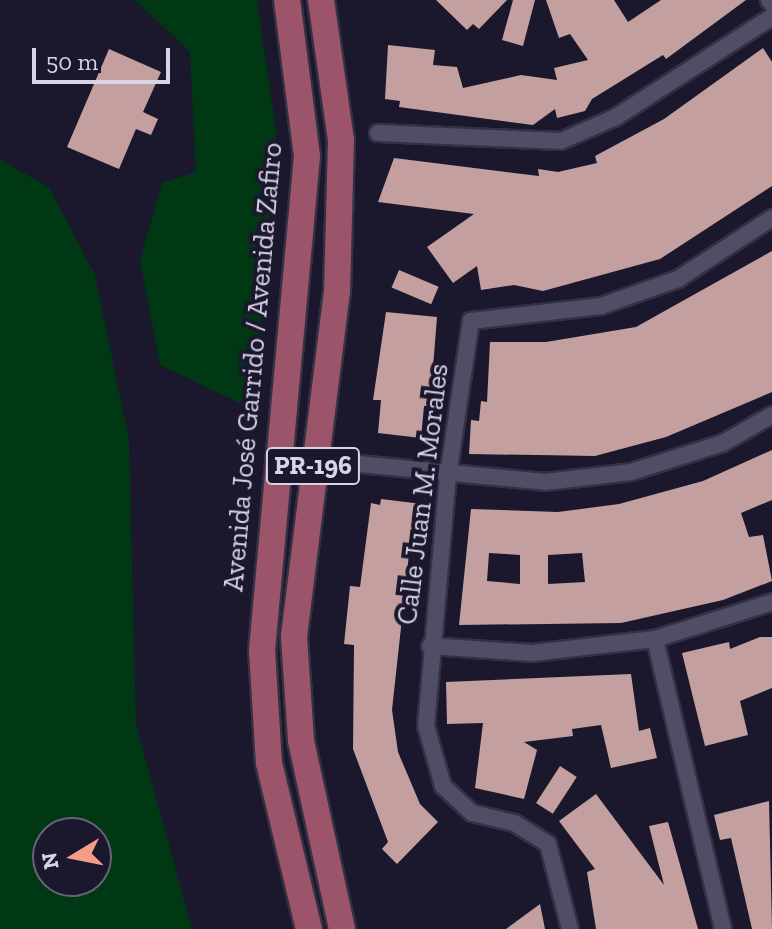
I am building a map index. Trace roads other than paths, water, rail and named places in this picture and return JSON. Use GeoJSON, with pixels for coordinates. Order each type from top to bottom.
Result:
{"type":"FeatureCollection","features":[{"type":"Feature","properties":{"kind":"main road","name":"Avenida José Garrido / Avenida Zafiro"},"geometry":{"type":"LineString","coordinates":[[287,0],[307,156],[264,573],[265,719],[269,763],[309,929]]}},
{"type":"Feature","properties":{"kind":"main road","name":"PR-196"},"geometry":{"type":"LineString","coordinates":[[321,0],[341,140],[337,291],[298,572],[296,703],[342,929]]}},
{"type":"Feature","properties":{"kind":"street"},"geometry":{"type":"LineString","coordinates":[[378,133],[561,141],[616,117],[772,17]]}},
{"type":"Feature","properties":{"kind":"street","name":"Calle Juan M. Morales"},"geometry":{"type":"LineString","coordinates":[[570,929],[548,844],[514,823],[472,813],[443,786],[426,726],[430,646],[448,476],[471,321],[601,306],[678,279],[772,218]]}},
{"type":"Feature","properties":{"kind":"street"},"geometry":{"type":"LineString","coordinates":[[276,456],[448,476],[545,482],[631,472],[723,443],[772,415]]}},
{"type":"Feature","properties":{"kind":"street"},"geometry":{"type":"LineString","coordinates":[[430,646],[532,653],[655,639],[772,602]]}},
{"type":"Feature","properties":{"kind":"street"},"geometry":{"type":"LineString","coordinates":[[655,639],[723,929]]}}]}
